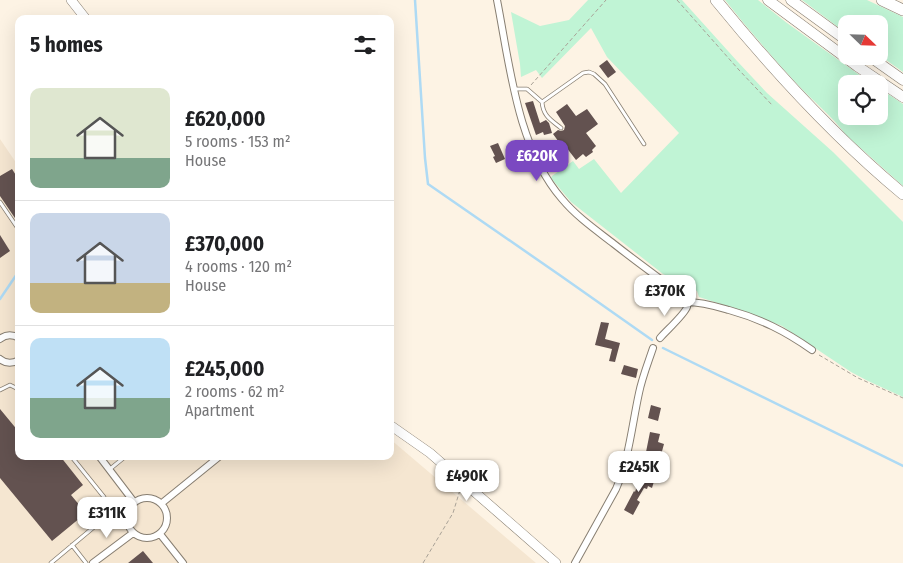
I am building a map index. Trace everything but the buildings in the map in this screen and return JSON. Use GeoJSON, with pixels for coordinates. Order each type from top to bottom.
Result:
{"type":"FeatureCollection","features":[{"type":"Feature","properties":{"kind":"highway"},"geometry":{"type":"LineString","coordinates":[[716,0],[776,72],[813,111],[903,194]]}},
{"type":"Feature","properties":{"kind":"highway"},"geometry":{"type":"LineString","coordinates":[[882,0],[903,10]]}},
{"type":"Feature","properties":{"kind":"main road"},"geometry":{"type":"LineString","coordinates":[[768,0],[857,66],[903,97]]}},
{"type":"Feature","properties":{"kind":"main road"},"geometry":{"type":"LineString","coordinates":[[791,0],[838,34]]}},
{"type":"Feature","properties":{"kind":"main road"},"geometry":{"type":"LineString","coordinates":[[882,65],[903,80]]}},
{"type":"Feature","properties":{"kind":"street"},"geometry":{"type":"LineString","coordinates":[[71,0],[83,15]]}},
{"type":"Feature","properties":{"kind":"street"},"geometry":{"type":"LineString","coordinates":[[497,0],[518,111],[533,152],[550,183],[561,199],[576,214],[651,273],[684,296],[687,302],[684,312],[660,338]]}},
{"type":"Feature","properties":{"kind":"street"},"geometry":{"type":"LineString","coordinates":[[687,302],[716,306],[758,319],[795,338],[812,350]]}},
{"type":"Feature","properties":{"kind":"street"},"geometry":{"type":"LineString","coordinates":[[0,338],[15,335]]}},
{"type":"Feature","properties":{"kind":"street"},"geometry":{"type":"LineString","coordinates":[[574,563],[620,479],[639,390],[653,348]]}},
{"type":"Feature","properties":{"kind":"street"},"geometry":{"type":"LineString","coordinates":[[0,359],[7,363],[15,362]]}},
{"type":"Feature","properties":{"kind":"street"},"geometry":{"type":"LineString","coordinates":[[394,428],[430,453],[556,563]]}},
{"type":"Feature","properties":{"kind":"street"},"geometry":{"type":"LineString","coordinates":[[102,460],[134,502]]}},
{"type":"Feature","properties":{"kind":"street"},"geometry":{"type":"LineString","coordinates":[[162,503],[215,460]]}},
{"type":"Feature","properties":{"kind":"street"},"geometry":{"type":"LineString","coordinates":[[151,498],[162,503],[168,516],[165,529],[160,534],[149,539],[133,533],[129,527],[127,514],[134,502],[151,498]]}},
{"type":"Feature","properties":{"kind":"street"},"geometry":{"type":"LineString","coordinates":[[93,563],[133,533]]}},
{"type":"Feature","properties":{"kind":"street"},"geometry":{"type":"LineString","coordinates":[[160,534],[183,563]]}},
{"type":"Feature","properties":{"kind":"lane"},"geometry":{"type":"LineString","coordinates":[[542,102],[583,73],[589,72],[594,74],[604,84],[644,144]]}},
{"type":"Feature","properties":{"kind":"lane"},"geometry":{"type":"LineString","coordinates":[[514,89],[527,90],[542,102]]}},
{"type":"Feature","properties":{"kind":"lane"},"geometry":{"type":"LineString","coordinates":[[542,102],[542,109],[545,115],[561,128]]}},
{"type":"Feature","properties":{"kind":"lane"},"geometry":{"type":"LineString","coordinates":[[0,202],[15,224]]}},
{"type":"Feature","properties":{"kind":"lane"},"geometry":{"type":"LineString","coordinates":[[0,390],[10,385],[15,388]]}},
{"type":"Feature","properties":{"kind":"lane"},"geometry":{"type":"LineString","coordinates":[[51,563],[100,522],[106,506],[104,498],[74,460]]}},
{"type":"Feature","properties":{"kind":"lane"},"geometry":{"type":"LineString","coordinates":[[110,469],[121,460]]}},
{"type":"Feature","properties":{"kind":"lane"},"geometry":{"type":"LineString","coordinates":[[72,545],[86,563]]}},
{"type":"Feature","properties":{"kind":"path"},"geometry":{"type":"LineString","coordinates":[[527,90],[606,0]]}},
{"type":"Feature","properties":{"kind":"path"},"geometry":{"type":"LineString","coordinates":[[678,0],[773,106]]}},
{"type":"Feature","properties":{"kind":"path"},"geometry":{"type":"LineString","coordinates":[[812,350],[858,378],[903,398]]}},
{"type":"Feature","properties":{"kind":"path"},"geometry":{"type":"LineString","coordinates":[[423,563],[453,514],[458,493],[463,483]]}},
{"type":"Feature","properties":{"kind":"shaded area"},"geometry":{"type":"Polygon","coordinates":[[[0,139],[15,161],[15,460],[394,460],[394,442],[536,563],[0,563],[0,139]]]}},
{"type":"Feature","properties":{"kind":"green space"},"geometry":{"type":"Polygon","coordinates":[[[588,0],[682,0],[767,93],[833,152],[903,222],[903,397],[851,372],[782,326],[699,297],[697,291],[663,274],[571,202],[551,178],[573,161],[579,169],[594,159],[621,193],[679,133],[607,57],[591,28],[542,78],[536,70],[521,77],[511,12],[540,26],[569,20],[588,0]]]}},
{"type":"Feature","properties":{"kind":"green space"},"geometry":{"type":"Polygon","coordinates":[[[725,0],[758,0],[838,60],[838,65],[846,65],[859,75],[838,75],[838,125],[798,85],[725,0]]]}},
{"type":"Feature","properties":{"kind":"green space"},"geometry":{"type":"Polygon","coordinates":[[[802,0],[867,0],[903,17],[903,72],[888,61],[888,15],[838,15],[838,27],[802,0]]]}},
{"type":"Feature","properties":{"kind":"green space"},"geometry":{"type":"Polygon","coordinates":[[[888,94],[903,104],[903,186],[846,135],[838,125],[888,125],[888,94]]]}},
{"type":"Feature","properties":{"kind":"waterway"},"geometry":{"type":"LineString","coordinates":[[415,0],[428,184],[652,340]]}},
{"type":"Feature","properties":{"kind":"waterway"},"geometry":{"type":"LineString","coordinates":[[0,299],[15,277]]}},
{"type":"Feature","properties":{"kind":"waterway"},"geometry":{"type":"LineString","coordinates":[[663,348],[903,466]]}}]}
